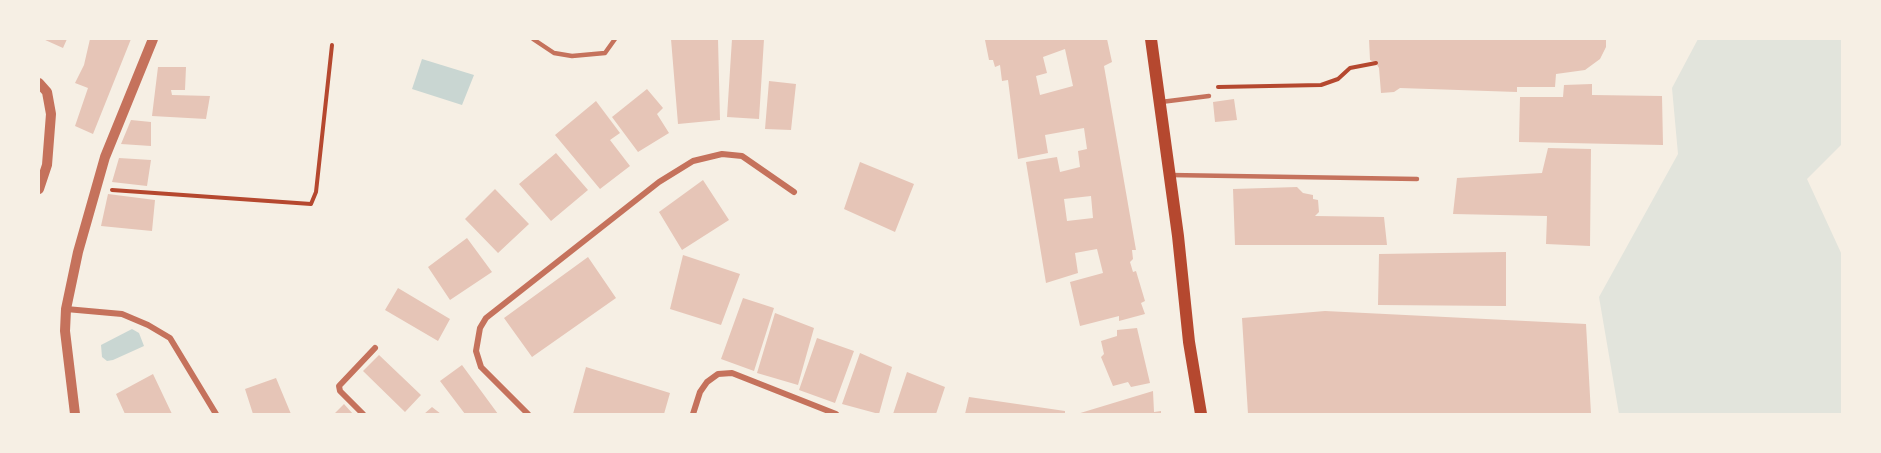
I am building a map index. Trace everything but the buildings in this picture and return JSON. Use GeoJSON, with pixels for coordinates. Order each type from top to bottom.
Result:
{"type":"FeatureCollection","features":[{"type":"Feature","properties":{"kind":"main road"},"geometry":{"type":"LineString","coordinates":[[1151,39],[1161,102],[1189,342],[1201,414]]}},
{"type":"Feature","properties":{"kind":"street"},"geometry":{"type":"LineString","coordinates":[[75,414],[68,367],[66,309],[78,252],[105,157],[153,39]]}},
{"type":"Feature","properties":{"kind":"street"},"geometry":{"type":"LineString","coordinates":[[39,83],[47,92],[51,114],[47,165],[39,189]]}},
{"type":"Feature","properties":{"kind":"street"},"geometry":{"type":"LineString","coordinates":[[528,414],[481,367],[476,351],[480,328],[486,318],[659,182],[693,161],[722,154],[742,156],[794,192]]}},
{"type":"Feature","properties":{"kind":"street"},"geometry":{"type":"LineString","coordinates":[[66,309],[122,314],[170,338],[216,414]]}},
{"type":"Feature","properties":{"kind":"street"},"geometry":{"type":"LineString","coordinates":[[363,414],[340,391],[339,386],[375,348]]}},
{"type":"Feature","properties":{"kind":"street"},"geometry":{"type":"LineString","coordinates":[[693,414],[700,392],[707,382],[718,374],[732,373],[836,414]]}},
{"type":"Feature","properties":{"kind":"lane"},"geometry":{"type":"LineString","coordinates":[[533,39],[554,53],[572,56],[605,53],[615,39]]}},
{"type":"Feature","properties":{"kind":"lane"},"geometry":{"type":"LineString","coordinates":[[1161,102],[1209,96]]}},
{"type":"Feature","properties":{"kind":"lane"},"geometry":{"type":"LineString","coordinates":[[1170,176],[1417,179]]}},
{"type":"Feature","properties":{"kind":"path"},"geometry":{"type":"LineString","coordinates":[[96,189],[311,204],[316,192],[332,45]]}},
{"type":"Feature","properties":{"kind":"path"},"geometry":{"type":"LineString","coordinates":[[1215,87],[1321,85],[1338,79],[1350,68],[1376,63]]}},
{"type":"Feature","properties":{"kind":"shaded area"},"geometry":{"type":"Polygon","coordinates":[[[1698,39],[1842,39],[1842,144],[1807,179],[1842,255],[1842,414],[1619,414],[1599,297],[1678,154],[1672,88],[1698,39]]]}},
{"type":"Feature","properties":{"kind":"shaded area"},"geometry":{"type":"Polygon","coordinates":[[[422,59],[474,75],[462,105],[412,89],[422,59]]]}},
{"type":"Feature","properties":{"kind":"shaded area"},"geometry":{"type":"Polygon","coordinates":[[[132,329],[139,333],[144,346],[113,360],[107,361],[102,357],[101,345],[132,329]]]}}]}
